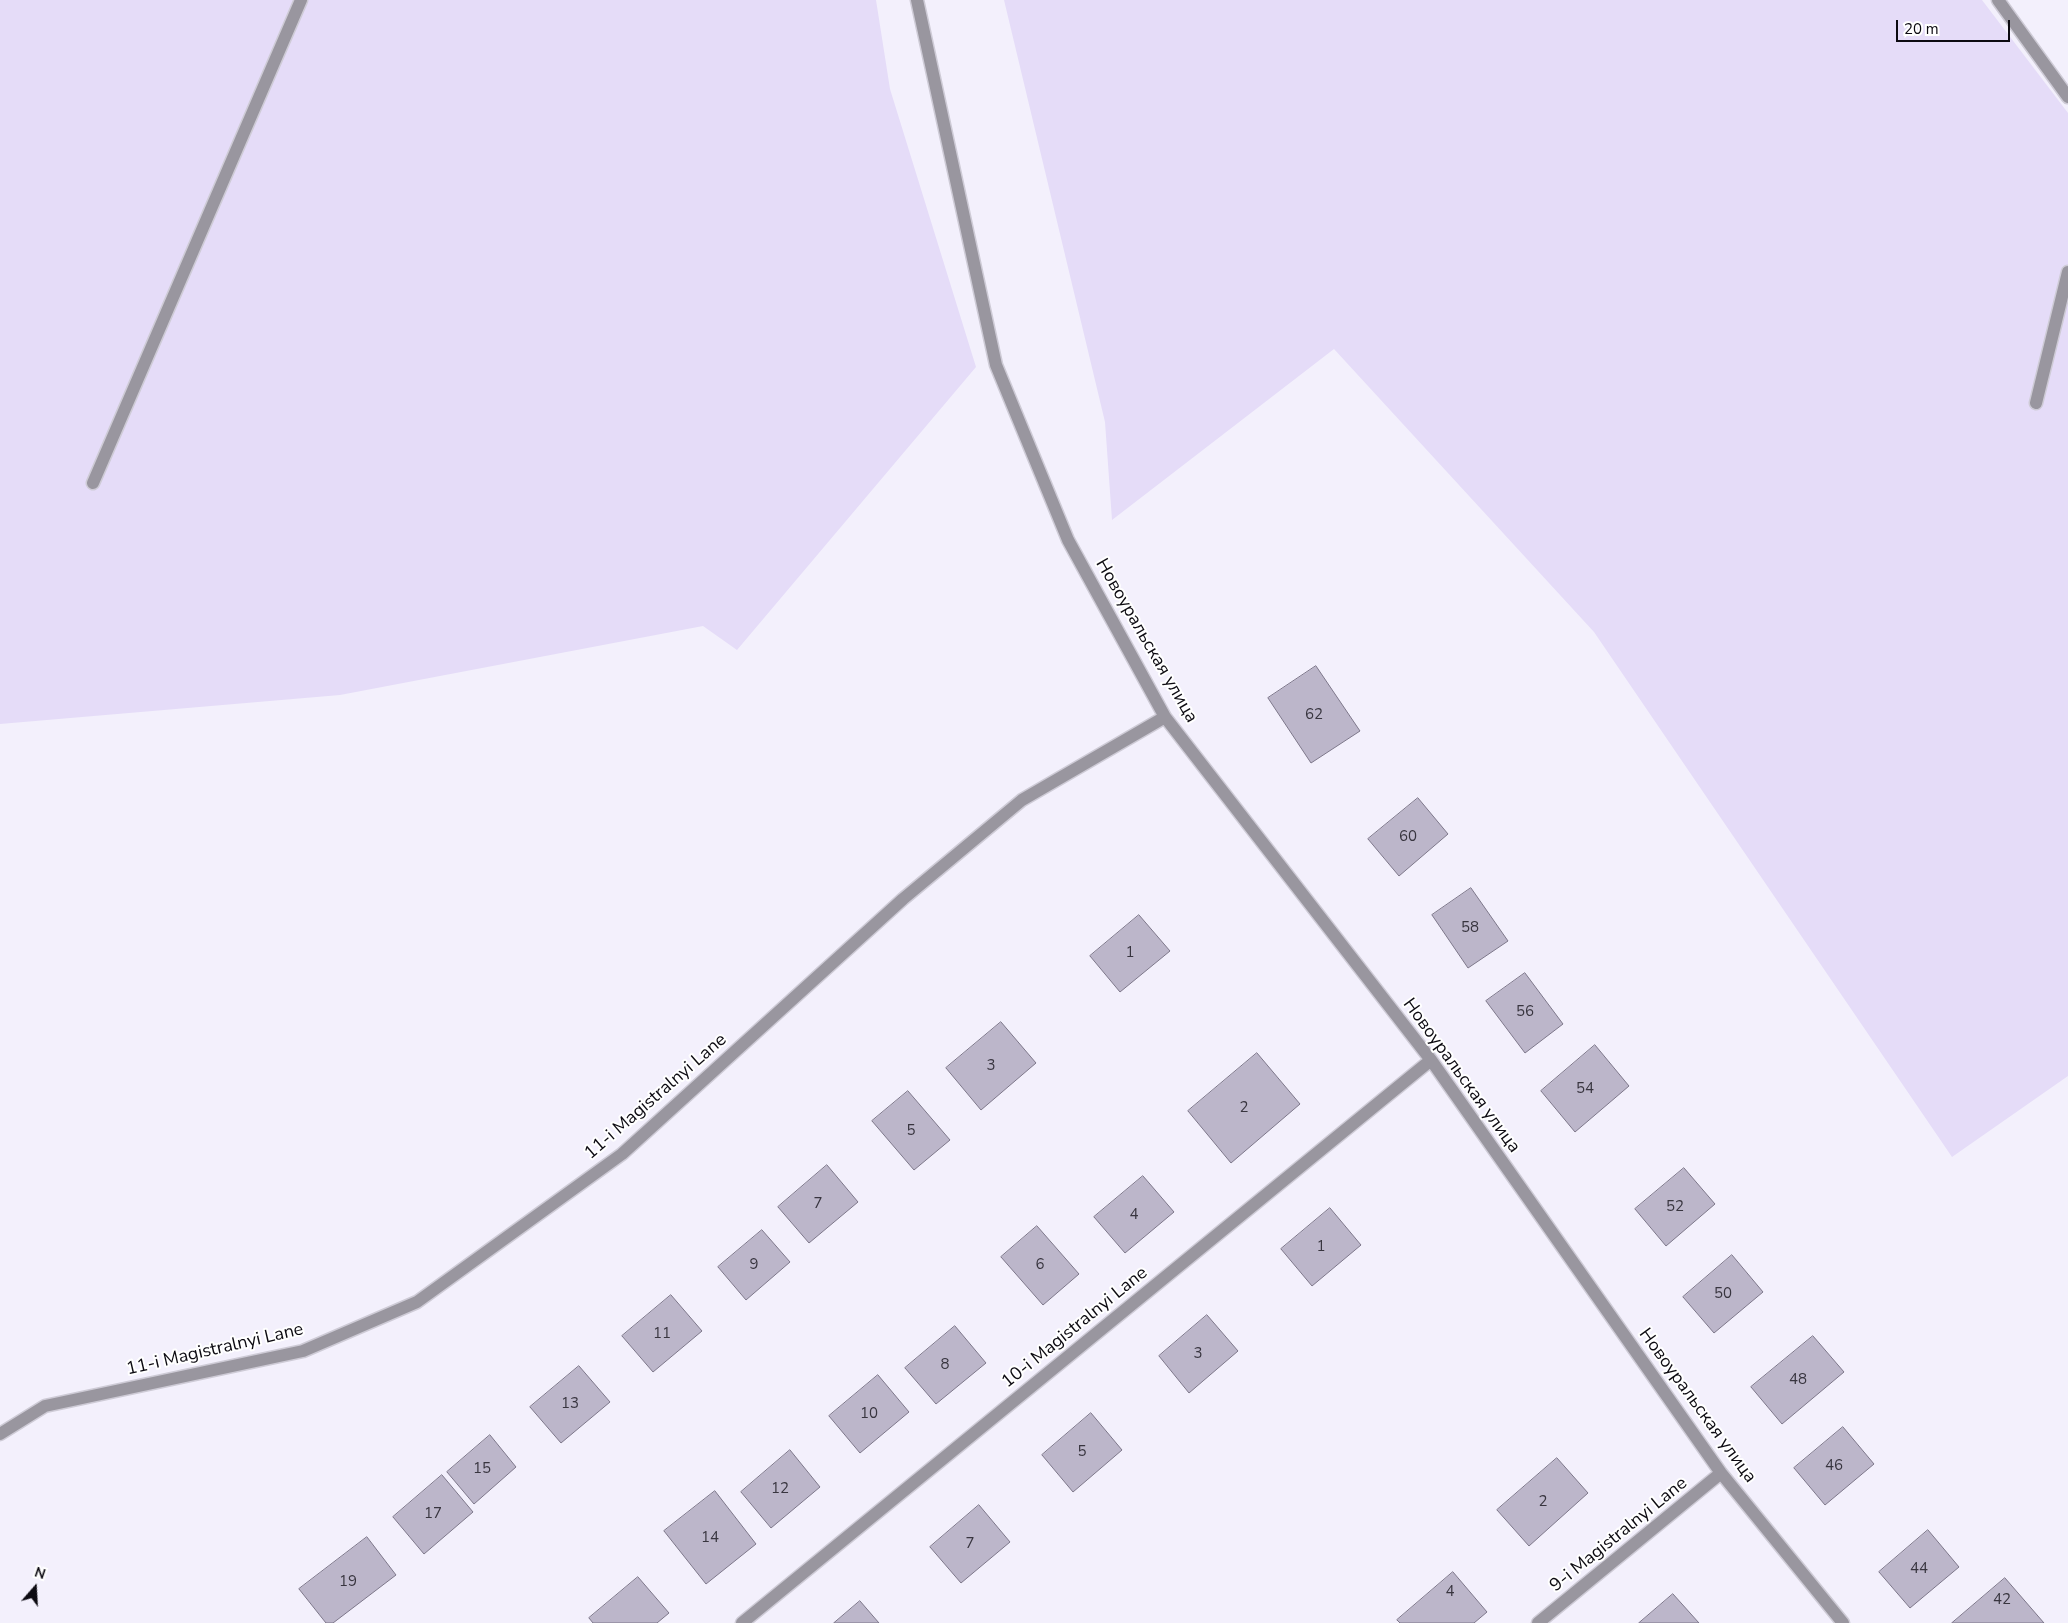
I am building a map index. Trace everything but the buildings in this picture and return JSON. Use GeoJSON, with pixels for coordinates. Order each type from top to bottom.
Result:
{"type":"FeatureCollection","features":[{"type":"Feature","properties":{"kind":"street"},"geometry":{"type":"LineString","coordinates":[[93,483],[301,0]]}},
{"type":"Feature","properties":{"kind":"street","name":"Новоуральская улица"},"geometry":{"type":"LineString","coordinates":[[917,0],[996,365],[1068,540],[1165,718],[1431,1060],[1722,1474],[1843,1623]]}},
{"type":"Feature","properties":{"kind":"street"},"geometry":{"type":"LineString","coordinates":[[1998,0],[2068,97]]}},
{"type":"Feature","properties":{"kind":"street"},"geometry":{"type":"LineString","coordinates":[[2036,403],[2068,272]]}},
{"type":"Feature","properties":{"kind":"street","name":"11-i Magistralnyi Lane"},"geometry":{"type":"LineString","coordinates":[[0,1434],[45,1406],[303,1351],[417,1302],[622,1154],[903,899],[1022,800],[1165,718]]}},
{"type":"Feature","properties":{"kind":"street","name":"10-i Magistralnyi Lane"},"geometry":{"type":"LineString","coordinates":[[742,1623],[1431,1060]]}},
{"type":"Feature","properties":{"kind":"street","name":"9-i Magistralnyi Lane"},"geometry":{"type":"LineString","coordinates":[[1538,1623],[1722,1474]]}},
{"type":"Feature","properties":{"kind":"shaded area"},"geometry":{"type":"Polygon","coordinates":[[[0,0],[876,0],[890,89],[976,367],[737,650],[703,626],[340,695],[0,724],[0,0]]]}},
{"type":"Feature","properties":{"kind":"shaded area"},"geometry":{"type":"Polygon","coordinates":[[[1004,0],[1982,0],[2068,113],[2068,1076],[1952,1157],[1594,632],[1334,349],[1112,520],[1105,422],[1004,0]]]}}]}
